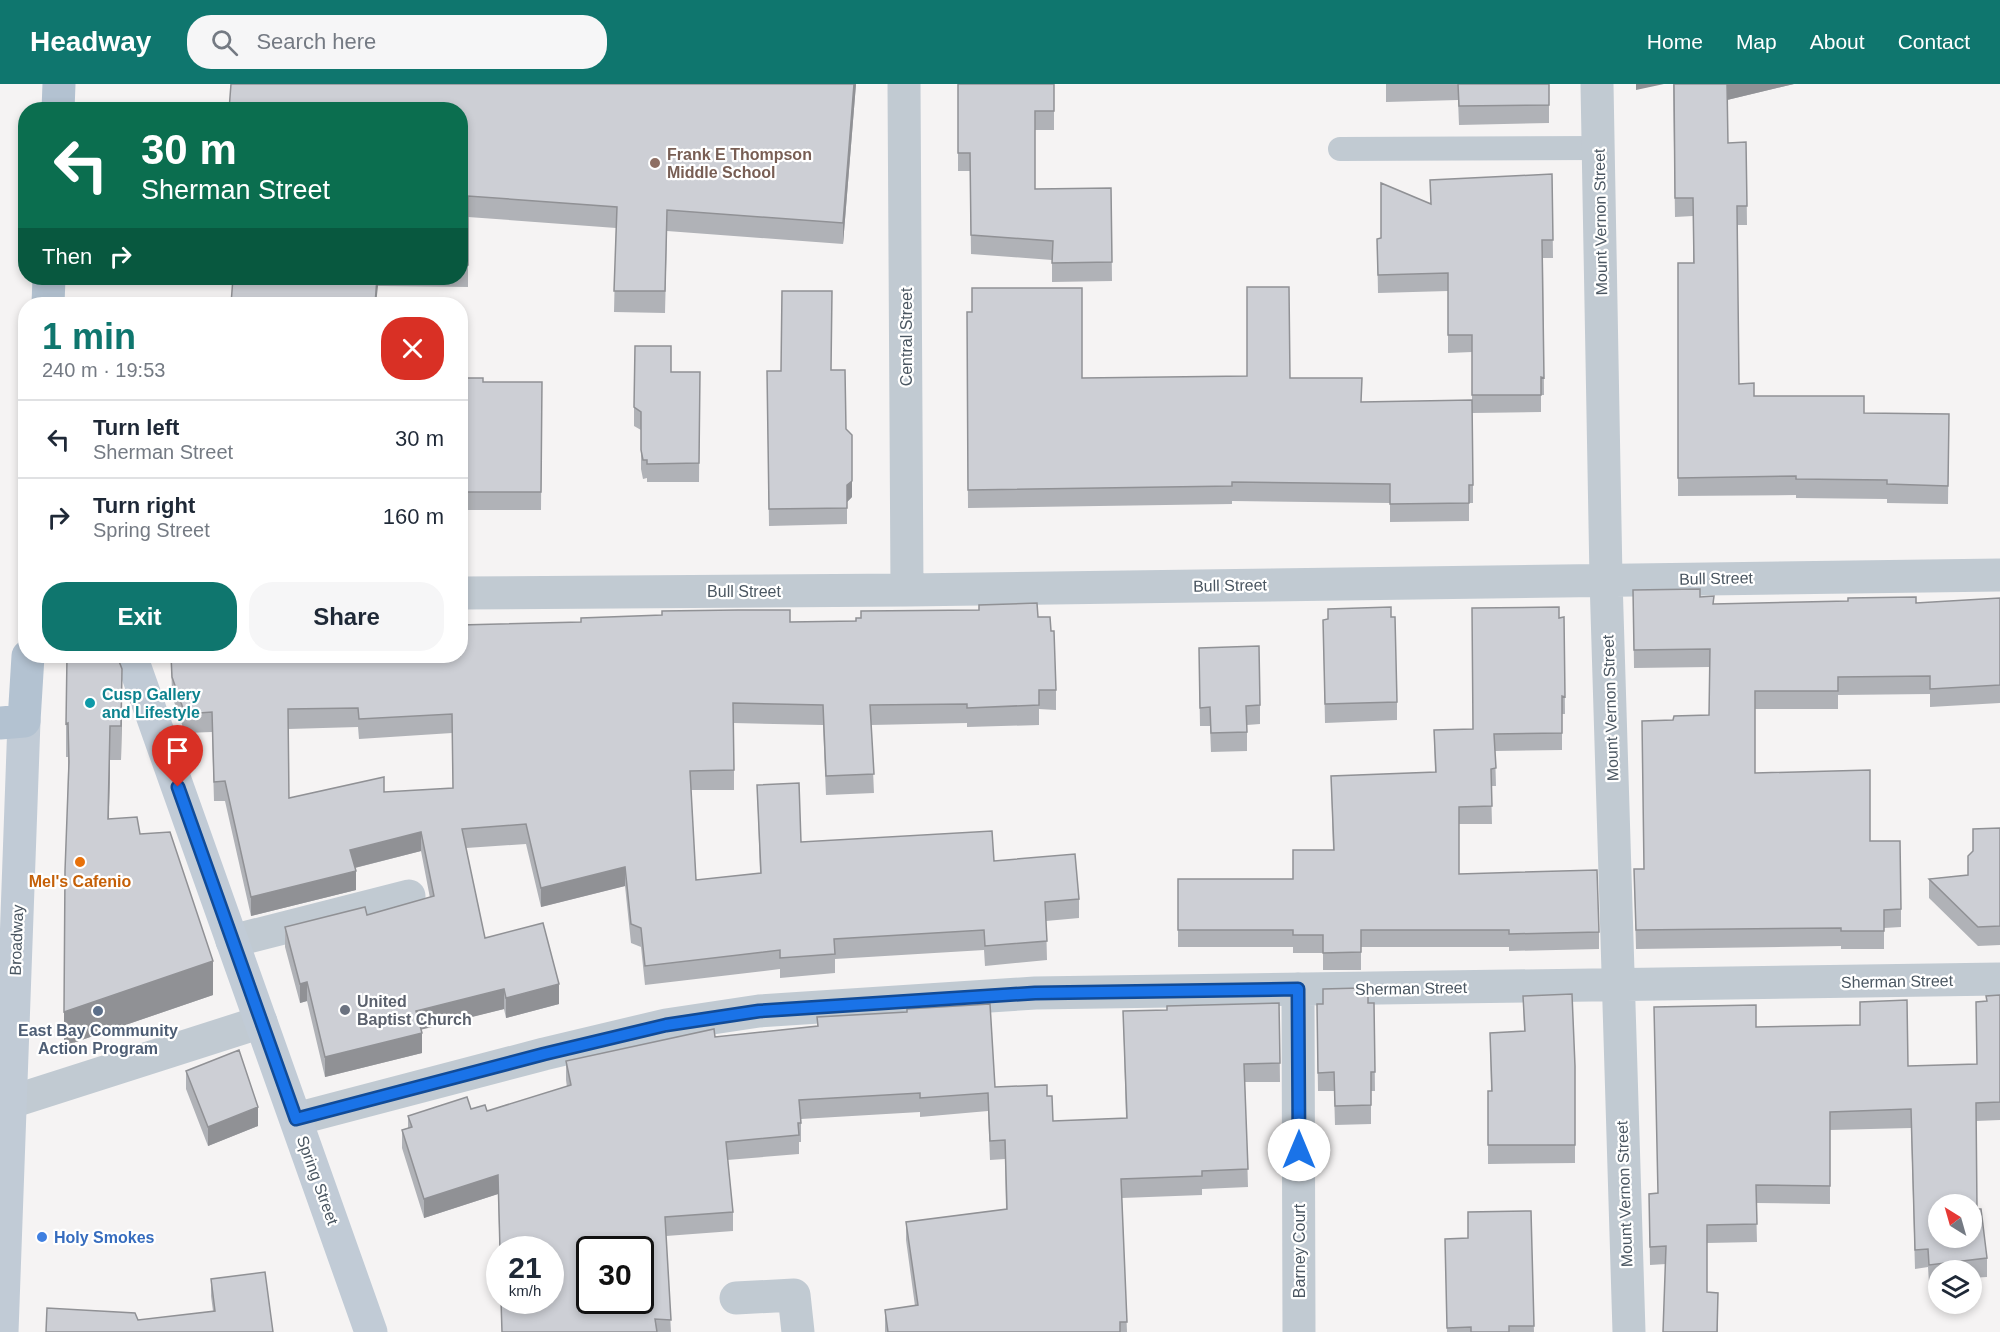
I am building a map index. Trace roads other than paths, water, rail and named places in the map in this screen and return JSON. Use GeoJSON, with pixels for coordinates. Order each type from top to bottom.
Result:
{"type":"FeatureCollection","features":[{"type":"Feature","properties":{"kind":"main road"},"geometry":{"type":"LineString","coordinates":[[58,102],[59,84]]}},
{"type":"Feature","properties":{"kind":"main road","name":"Broadway"},"geometry":{"type":"LineString","coordinates":[[2,1332],[11,1102],[12,722],[25,663]]}},
{"type":"Feature","properties":{"kind":"main road","name":"Spring Street"},"geometry":{"type":"LineString","coordinates":[[133,663],[371,1332]]}},
{"type":"Feature","properties":{"kind":"street","name":"Central Street"},"geometry":{"type":"LineString","coordinates":[[904,84],[907,590]]}},
{"type":"Feature","properties":{"kind":"street","name":"Mount Vernon Street"},"geometry":{"type":"LineString","coordinates":[[1597,84],[1606,579],[1629,1332]]}},
{"type":"Feature","properties":{"kind":"street","name":"Bull Street"},"geometry":{"type":"LineString","coordinates":[[468,593],[907,590],[2000,575]]}},
{"type":"Feature","properties":{"kind":"street"},"geometry":{"type":"LineString","coordinates":[[232,941],[409,896]]}},
{"type":"Feature","properties":{"kind":"street","name":"Sherman Street"},"geometry":{"type":"LineString","coordinates":[[296,1119],[544,1054],[666,1025],[759,1011],[1035,993],[2000,979]]}},
{"type":"Feature","properties":{"kind":"street","name":"Barney Court"},"geometry":{"type":"LineString","coordinates":[[1298,989],[1299,1332]]}},
{"type":"Feature","properties":{"kind":"street"},"geometry":{"type":"LineString","coordinates":[[11,1102],[261,1022]]}},
{"type":"Feature","properties":{"kind":"street"},"geometry":{"type":"LineString","coordinates":[[736,1298],[794,1295],[798,1332]]}},
{"type":"Feature","properties":{"kind":"lane"},"geometry":{"type":"LineString","coordinates":[[1340,149],[1598,148]]}},
{"type":"Feature","properties":{"kind":"place","name":"Frank E Thompson Middle School"},"geometry":{"type":"Point","coordinates":[655,163]}},
{"type":"Feature","properties":{"kind":"place","name":"Cusp Gallery and Lifestyle"},"geometry":{"type":"Point","coordinates":[90,703]}},
{"type":"Feature","properties":{"kind":"place","name":"Mel's Cafenio"},"geometry":{"type":"Point","coordinates":[80,862]}},
{"type":"Feature","properties":{"kind":"place","name":"United Baptist Church"},"geometry":{"type":"Point","coordinates":[345,1010]}},
{"type":"Feature","properties":{"kind":"place","name":"East Bay Community Action Program"},"geometry":{"type":"Point","coordinates":[98,1011]}},
{"type":"Feature","properties":{"kind":"place","name":"Holy Smokes"},"geometry":{"type":"Point","coordinates":[42,1237]}}]}
